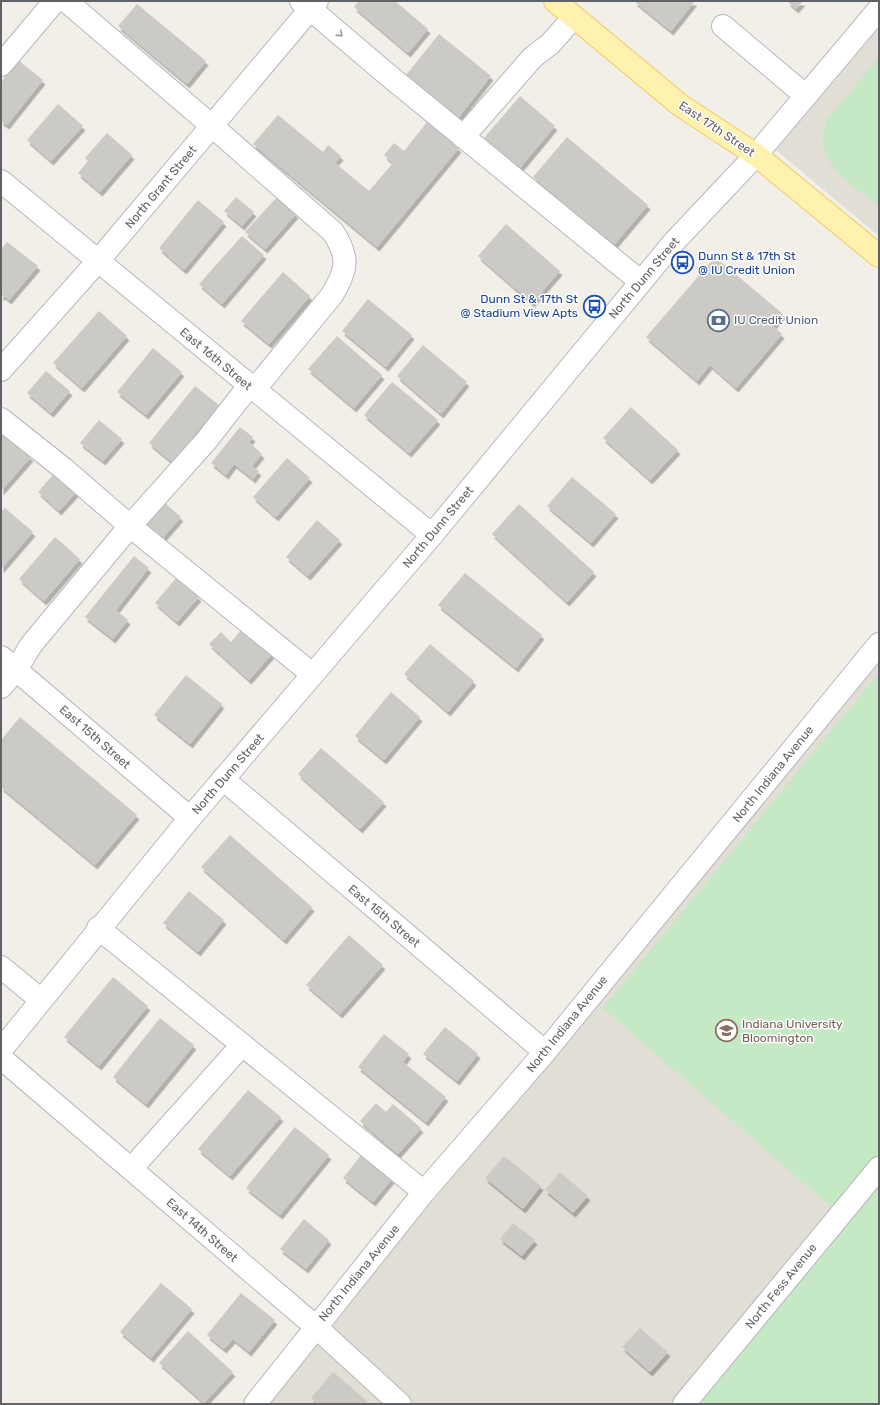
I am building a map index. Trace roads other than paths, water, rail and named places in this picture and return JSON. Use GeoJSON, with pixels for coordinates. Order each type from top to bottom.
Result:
{"type":"FeatureCollection","features":[{"type":"Feature","properties":{"kind":"main road","name":"East 17th Street"},"geometry":{"type":"LineString","coordinates":[[555,1],[680,105],[756,155],[879,256]]}},
{"type":"Feature","properties":{"kind":"street"},"geometry":{"type":"LineString","coordinates":[[1,65],[55,1]]}},
{"type":"Feature","properties":{"kind":"street"},"geometry":{"type":"LineString","coordinates":[[1,687],[9,663],[31,645],[130,526],[206,441],[332,295],[342,279],[345,266],[345,255],[333,232],[66,1]]}},
{"type":"Feature","properties":{"kind":"street"},"geometry":{"type":"LineString","coordinates":[[309,4],[412,95],[641,282]]}},
{"type":"Feature","properties":{"kind":"street","name":"North Grant Street"},"geometry":{"type":"LineString","coordinates":[[1,370],[98,261],[212,126],[309,4]]}},
{"type":"Feature","properties":{"kind":"street","name":"North Dunn Street"},"geometry":{"type":"LineString","coordinates":[[1,1050],[98,928],[312,674],[432,535],[674,242],[756,155],[879,9]]}},
{"type":"Feature","properties":{"kind":"street"},"geometry":{"type":"LineString","coordinates":[[463,137],[533,58],[550,44],[574,17]]}},
{"type":"Feature","properties":{"kind":"street"},"geometry":{"type":"LineString","coordinates":[[723,26],[806,96]]}},
{"type":"Feature","properties":{"kind":"street","name":"East 16th Street"},"geometry":{"type":"LineString","coordinates":[[1,180],[251,388],[432,535]]}},
{"type":"Feature","properties":{"kind":"street"},"geometry":{"type":"LineString","coordinates":[[1,419],[64,469],[130,526],[312,674]]}},
{"type":"Feature","properties":{"kind":"street","name":"North Indiana Avenue"},"geometry":{"type":"LineString","coordinates":[[255,1404],[424,1192],[545,1052],[879,644]]}},
{"type":"Feature","properties":{"kind":"street","name":"East 15th Street"},"geometry":{"type":"LineString","coordinates":[[9,663],[190,818]]}},
{"type":"Feature","properties":{"kind":"street","name":"East 15th Street"},"geometry":{"type":"LineString","coordinates":[[223,779],[545,1052]]}},
{"type":"Feature","properties":{"kind":"street"},"geometry":{"type":"LineString","coordinates":[[98,928],[424,1192]]}},
{"type":"Feature","properties":{"kind":"street"},"geometry":{"type":"LineString","coordinates":[[1,967],[41,1000]]}},
{"type":"Feature","properties":{"kind":"street"},"geometry":{"type":"LineString","coordinates":[[131,1169],[242,1045]]}},
{"type":"Feature","properties":{"kind":"street","name":"East 14th Street"},"geometry":{"type":"LineString","coordinates":[[1,1058],[316,1327],[400,1404]]}},
{"type":"Feature","properties":{"kind":"street","name":"North Fess Avenue"},"geometry":{"type":"LineString","coordinates":[[684,1404],[879,1168]]}},
{"type":"Feature","properties":{"kind":"place","name":"Dunn St & 17th St @ IU Credit Union"},"geometry":{"type":"Point","coordinates":[683,263]}},
{"type":"Feature","properties":{"kind":"place","name":"Dunn St & 17th St @ Stadium View Apts"},"geometry":{"type":"Point","coordinates":[594,306]}},
{"type":"Feature","properties":{"kind":"place","name":"IU Credit Union"},"geometry":{"type":"Point","coordinates":[719,320]}},
{"type":"Feature","properties":{"kind":"place","name":"Indiana University Bloomington"},"geometry":{"type":"Point","coordinates":[726,1031]}}]}
